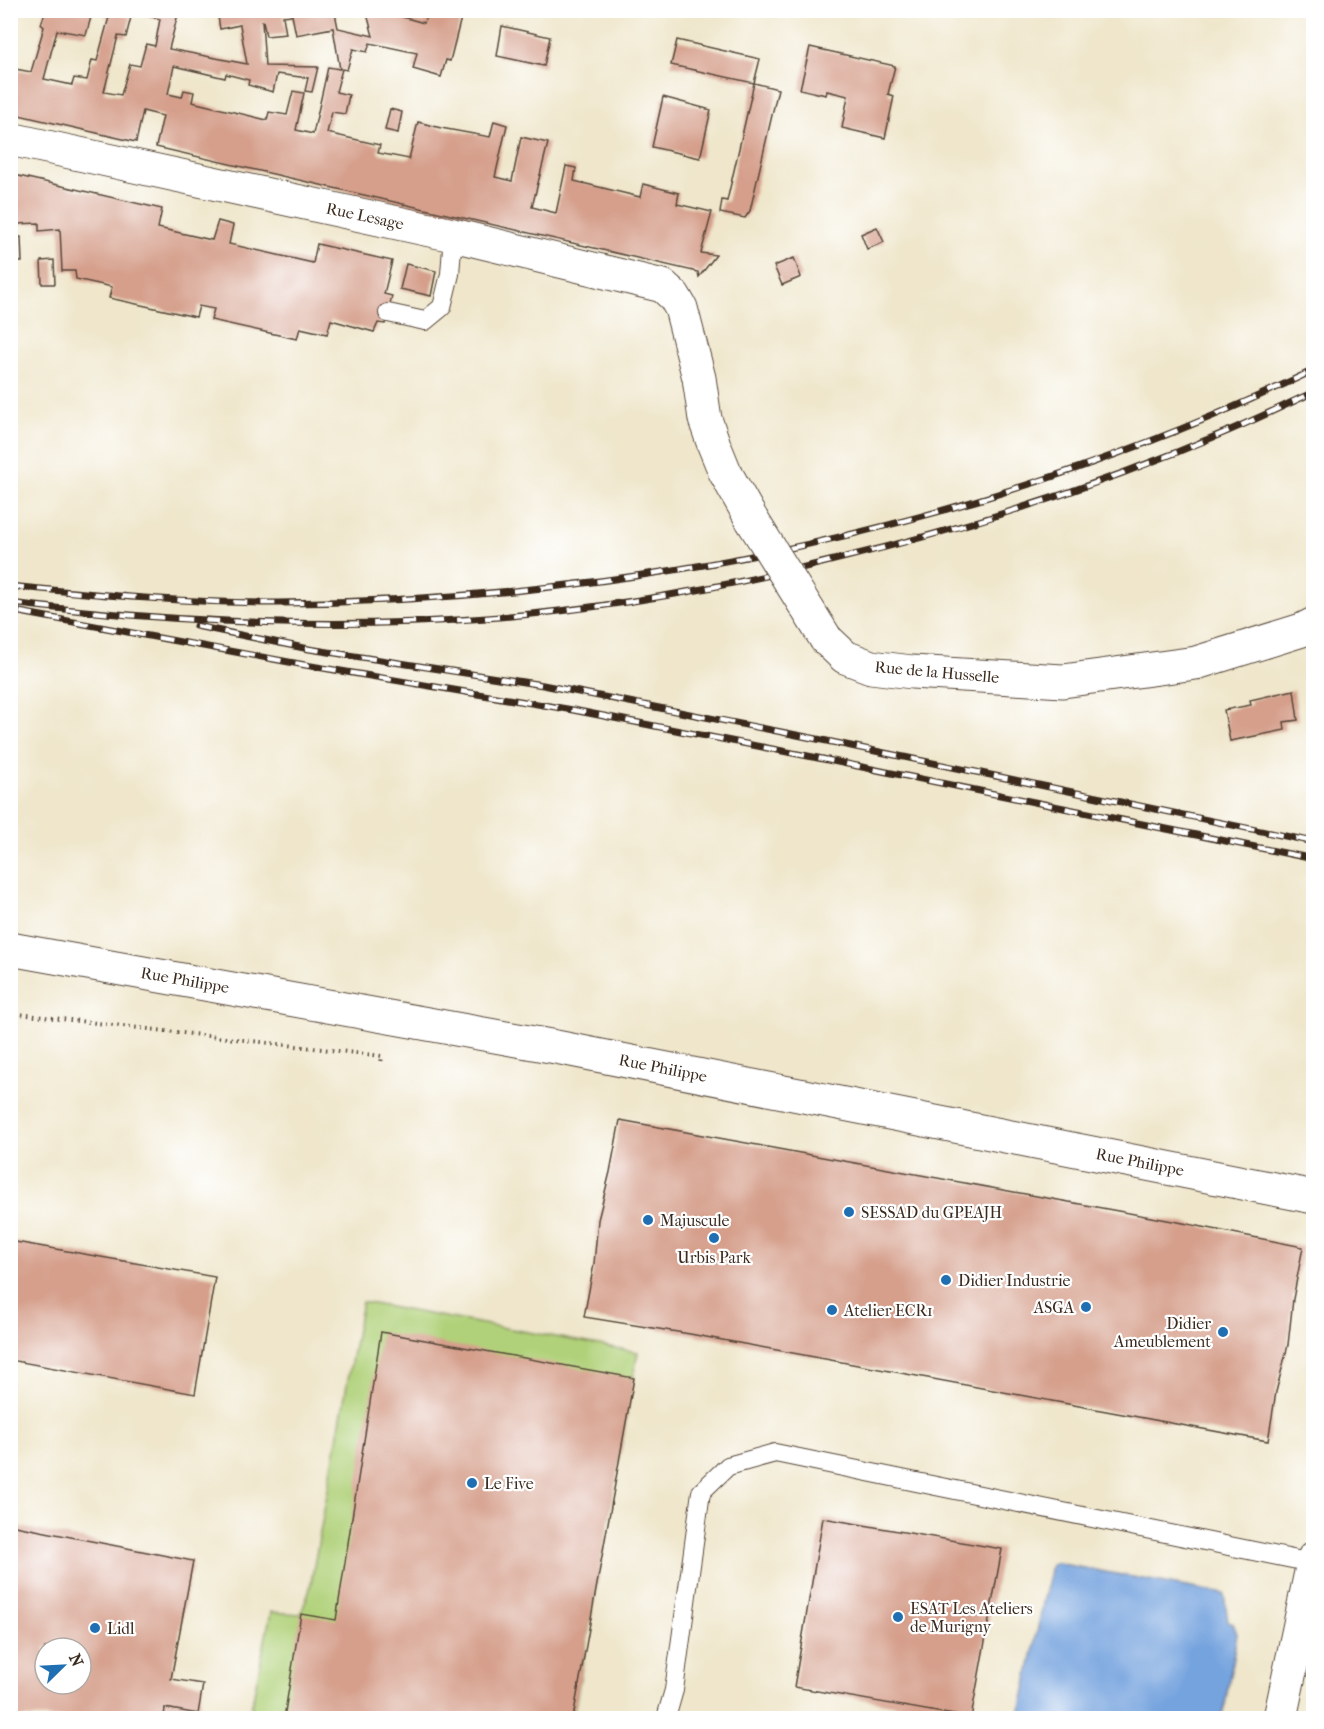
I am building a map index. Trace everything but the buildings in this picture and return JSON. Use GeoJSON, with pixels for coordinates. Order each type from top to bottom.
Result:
{"type":"FeatureCollection","features":[{"type":"Feature","properties":{"kind":"street","name":"Rue Lesage"},"geometry":{"type":"LineString","coordinates":[[10,139],[453,236],[663,286],[674,296],[681,308],[689,335]]}},
{"type":"Feature","properties":{"kind":"street","name":"Rue de la Husselle"},"geometry":{"type":"LineString","coordinates":[[689,335],[705,419],[725,472],[826,639],[845,657],[871,667],[912,672],[1063,681],[1196,663],[1302,630],[1314,624]]}},
{"type":"Feature","properties":{"kind":"street","name":"Rue Philippe"},"geometry":{"type":"LineString","coordinates":[[10,949],[556,1047],[1314,1197]]}},
{"type":"Feature","properties":{"kind":"street"},"geometry":{"type":"LineString","coordinates":[[1280,1719],[1313,1561]]}},
{"type":"Feature","properties":{"kind":"lane"},"geometry":{"type":"LineString","coordinates":[[388,313],[425,321],[442,307],[450,274],[453,236]]}},
{"type":"Feature","properties":{"kind":"lane"},"geometry":{"type":"LineString","coordinates":[[666,1719],[674,1690],[701,1492],[728,1466],[775,1453],[1313,1561]]}},
{"type":"Feature","properties":{"kind":"path"},"geometry":{"type":"LineString","coordinates":[[10,1013],[382,1056],[381,1063]]}},
{"type":"Feature","properties":{"kind":"green space","name":"Le Five"},"geometry":{"type":"Polygon","coordinates":[[[362,1302],[638,1352],[573,1718],[249,1718],[271,1612],[301,1614],[310,1588],[362,1302]]]}},
{"type":"Feature","properties":{"kind":"water"},"geometry":{"type":"Polygon","coordinates":[[[1057,1563],[1224,1594],[1228,1621],[1233,1623],[1237,1634],[1221,1718],[1019,1718],[1051,1565],[1057,1563]]]}},
{"type":"Feature","properties":{"kind":"railway"},"geometry":{"type":"LineString","coordinates":[[10,586],[144,598],[279,603],[413,599],[546,588],[678,569],[810,544],[939,511],[1067,472],[1192,424],[1314,370]]}},
{"type":"Feature","properties":{"kind":"railway"},"geometry":{"type":"LineString","coordinates":[[10,603],[129,615],[308,624],[427,622],[487,618],[576,609],[664,596],[888,547],[987,519],[1084,487],[1181,451],[1314,392]]}},
{"type":"Feature","properties":{"kind":"railway"},"geometry":{"type":"LineString","coordinates":[[20,612],[305,665],[573,710],[1314,859]]}},
{"type":"Feature","properties":{"kind":"railway"},"geometry":{"type":"LineString","coordinates":[[196,626],[309,649],[543,685],[1314,842]]}},
{"type":"Feature","properties":{"kind":"place","name":"SESSAD du GPEAJH"},"geometry":{"type":"Point","coordinates":[849,1212]}},
{"type":"Feature","properties":{"kind":"place","name":"Majuscule"},"geometry":{"type":"Point","coordinates":[648,1220]}},
{"type":"Feature","properties":{"kind":"place","name":"Urbis Park"},"geometry":{"type":"Point","coordinates":[714,1238]}},
{"type":"Feature","properties":{"kind":"place","name":"Didier Industrie"},"geometry":{"type":"Point","coordinates":[946,1280]}},
{"type":"Feature","properties":{"kind":"place","name":"ASGA"},"geometry":{"type":"Point","coordinates":[1086,1307]}},
{"type":"Feature","properties":{"kind":"place","name":"Atelier ECR1"},"geometry":{"type":"Point","coordinates":[832,1310]}},
{"type":"Feature","properties":{"kind":"place","name":"Didier Ameublement"},"geometry":{"type":"Point","coordinates":[1223,1332]}},
{"type":"Feature","properties":{"kind":"place","name":"Le Five"},"geometry":{"type":"Point","coordinates":[472,1483]}},
{"type":"Feature","properties":{"kind":"place","name":"ESAT Les Ateliers de Murigny"},"geometry":{"type":"Point","coordinates":[898,1617]}},
{"type":"Feature","properties":{"kind":"place","name":"Lidl"},"geometry":{"type":"Point","coordinates":[95,1628]}}]}
